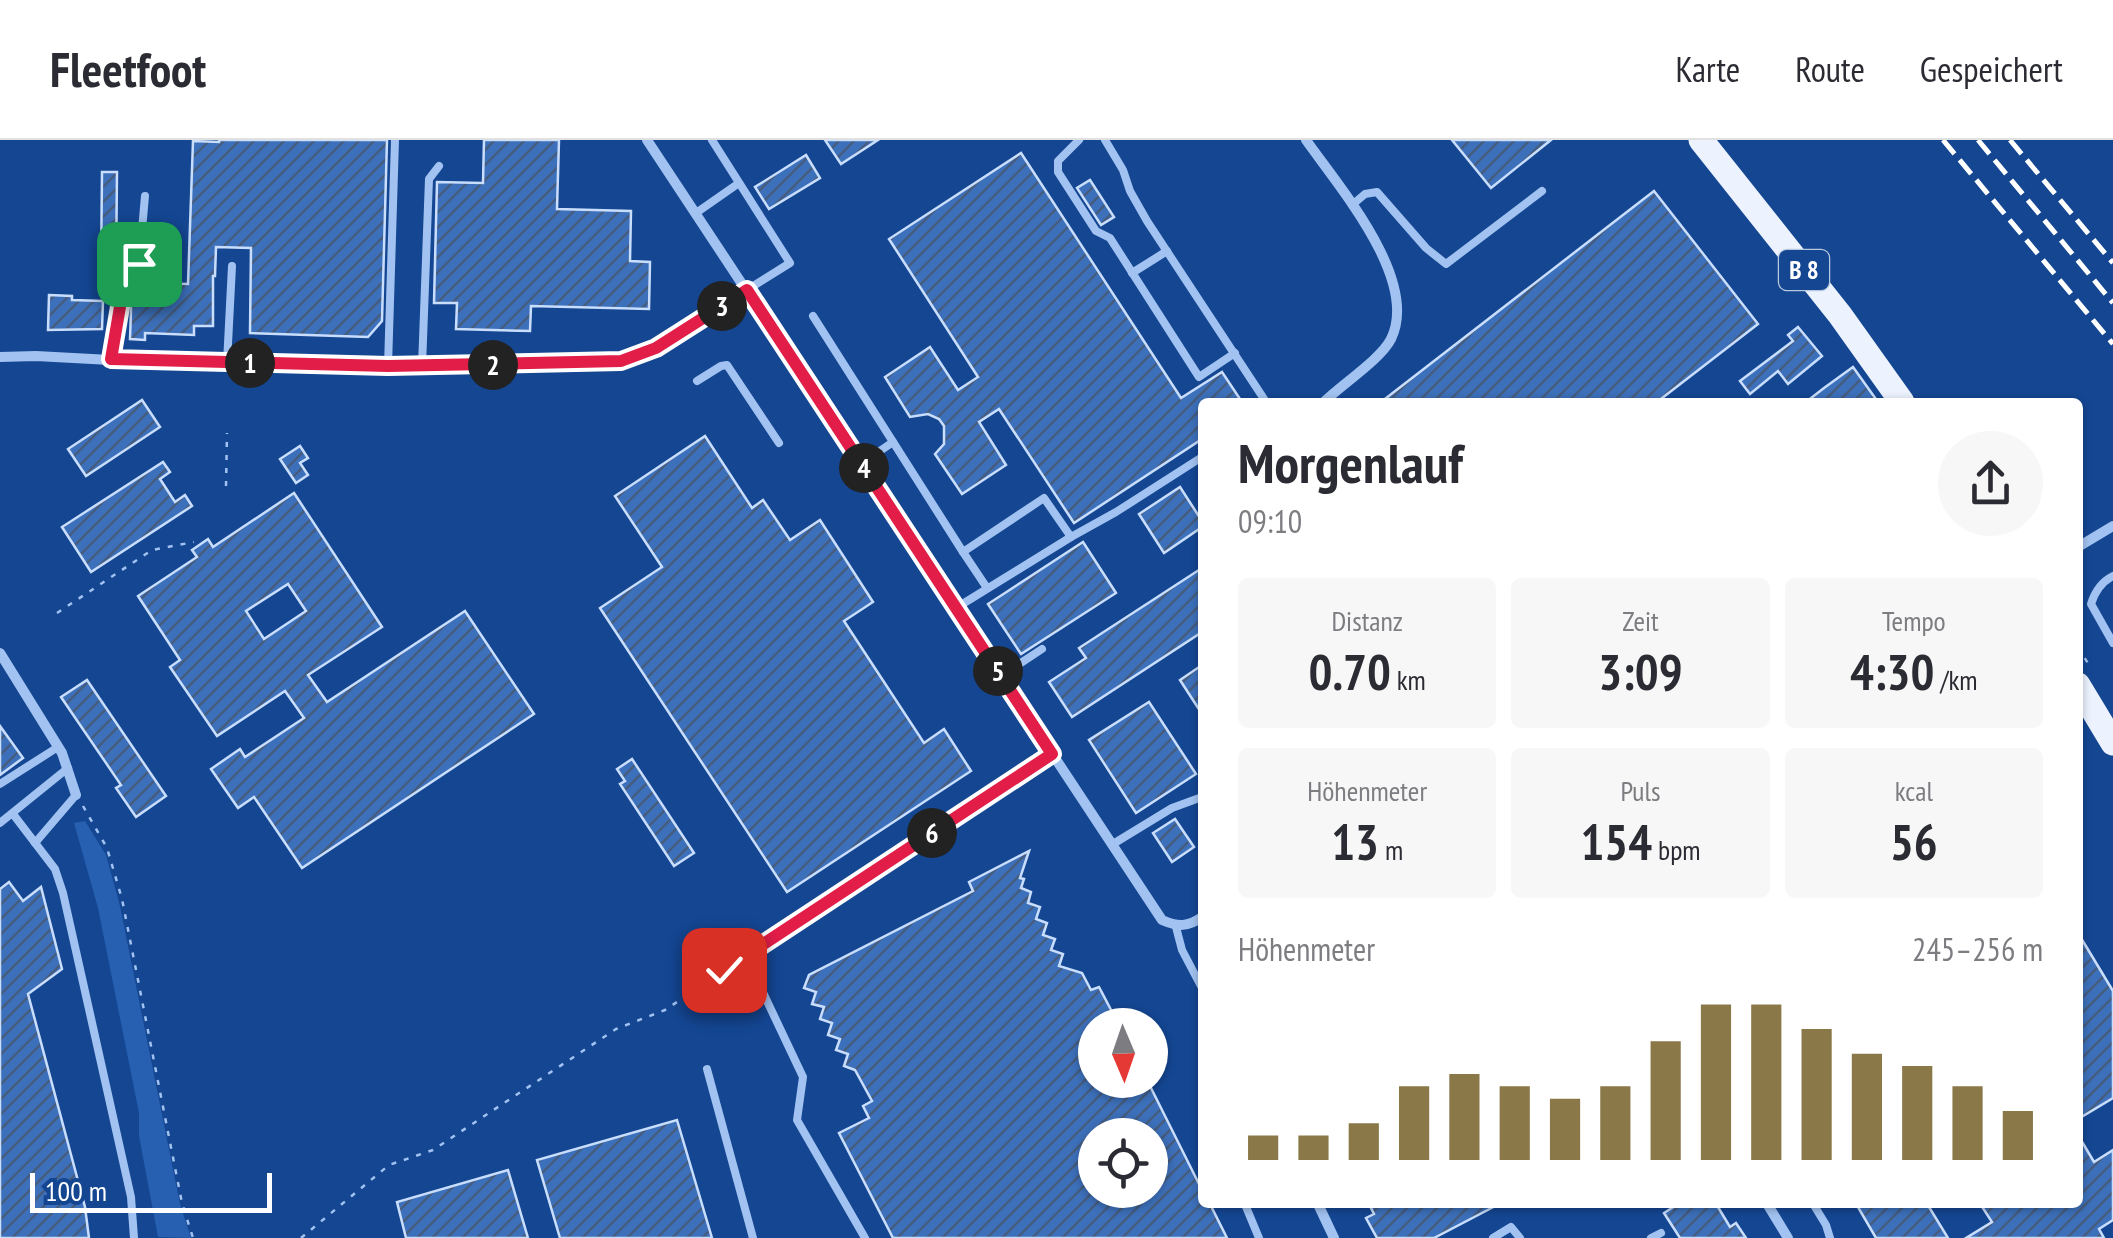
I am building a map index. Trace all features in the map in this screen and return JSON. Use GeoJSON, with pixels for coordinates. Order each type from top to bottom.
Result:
{"type":"FeatureCollection","features":[{"type":"Feature","properties":{"kind":"main road","name":"B 8"},"geometry":{"type":"LineString","coordinates":[[1701,140],[1840,315],[1899,398]]}},
{"type":"Feature","properties":{"kind":"main road"},"geometry":{"type":"LineString","coordinates":[[2083,693],[2113,743]]}},
{"type":"Feature","properties":{"kind":"street"},"geometry":{"type":"LineString","coordinates":[[647,140],[1162,920],[1176,927],[1198,920]]}},
{"type":"Feature","properties":{"kind":"street"},"geometry":{"type":"LineString","coordinates":[[1306,140],[1373,237],[1399,302],[1391,340],[1328,398]]}},
{"type":"Feature","properties":{"kind":"street"},"geometry":{"type":"LineString","coordinates":[[0,357],[388,366],[621,361],[656,348],[747,290]]}},
{"type":"Feature","properties":{"kind":"street"},"geometry":{"type":"LineString","coordinates":[[2083,544],[2113,526]]}},
{"type":"Feature","properties":{"kind":"street"},"geometry":{"type":"LineString","coordinates":[[0,654],[58,747],[76,796]]}},
{"type":"Feature","properties":{"kind":"street"},"geometry":{"type":"LineString","coordinates":[[1320,1208],[1334,1238]]}},
{"type":"Feature","properties":{"kind":"street"},"geometry":{"type":"LineString","coordinates":[[1770,1208],[1788,1238]]}},
{"type":"Feature","properties":{"kind":"lane"},"geometry":{"type":"LineString","coordinates":[[388,366],[395,140]]}},
{"type":"Feature","properties":{"kind":"lane"},"geometry":{"type":"LineString","coordinates":[[712,140],[790,262],[747,290]]}},
{"type":"Feature","properties":{"kind":"lane"},"geometry":{"type":"LineString","coordinates":[[1079,140],[1058,161],[1058,172],[1096,230],[1110,238],[1199,377],[1235,353]]}},
{"type":"Feature","properties":{"kind":"lane"},"geometry":{"type":"LineString","coordinates":[[1105,140],[1123,170],[1130,192],[1263,398]]}},
{"type":"Feature","properties":{"kind":"lane"},"geometry":{"type":"LineString","coordinates":[[422,366],[428,180],[439,166]]}},
{"type":"Feature","properties":{"kind":"lane"},"geometry":{"type":"LineString","coordinates":[[696,213],[739,183]]}},
{"type":"Feature","properties":{"kind":"lane"},"geometry":{"type":"LineString","coordinates":[[1352,206],[1365,194],[1377,192],[1426,248],[1446,264],[1542,192]]}},
{"type":"Feature","properties":{"kind":"lane"},"geometry":{"type":"LineString","coordinates":[[111,359],[126,272],[139,264],[145,196]]}},
{"type":"Feature","properties":{"kind":"lane"},"geometry":{"type":"LineString","coordinates":[[1132,273],[1167,250]]}},
{"type":"Feature","properties":{"kind":"lane"},"geometry":{"type":"LineString","coordinates":[[227,362],[232,266]]}},
{"type":"Feature","properties":{"kind":"lane"},"geometry":{"type":"LineString","coordinates":[[813,316],[987,588]]}},
{"type":"Feature","properties":{"kind":"lane"},"geometry":{"type":"LineString","coordinates":[[697,381],[727,364],[779,443]]}},
{"type":"Feature","properties":{"kind":"lane"},"geometry":{"type":"LineString","coordinates":[[862,464],[893,442]]}},
{"type":"Feature","properties":{"kind":"lane"},"geometry":{"type":"LineString","coordinates":[[956,608],[1198,460]]}},
{"type":"Feature","properties":{"kind":"lane"},"geometry":{"type":"LineString","coordinates":[[963,552],[1044,498],[1072,537]]}},
{"type":"Feature","properties":{"kind":"lane"},"geometry":{"type":"LineString","coordinates":[[2113,576],[2094,594],[2092,604],[2113,644]]}},
{"type":"Feature","properties":{"kind":"lane"},"geometry":{"type":"LineString","coordinates":[[1000,676],[1042,649]]}},
{"type":"Feature","properties":{"kind":"lane"},"geometry":{"type":"LineString","coordinates":[[0,784],[58,747]]}},
{"type":"Feature","properties":{"kind":"lane"},"geometry":{"type":"LineString","coordinates":[[0,823],[68,768]]}},
{"type":"Feature","properties":{"kind":"lane"},"geometry":{"type":"LineString","coordinates":[[35,843],[76,796]]}},
{"type":"Feature","properties":{"kind":"lane"},"geometry":{"type":"LineString","coordinates":[[1113,844],[1172,808],[1198,799]]}},
{"type":"Feature","properties":{"kind":"lane"},"geometry":{"type":"LineString","coordinates":[[13,814],[55,869],[63,893],[132,1197],[134,1238]]}},
{"type":"Feature","properties":{"kind":"lane"},"geometry":{"type":"LineString","coordinates":[[1176,927],[1182,950],[1198,980]]}},
{"type":"Feature","properties":{"kind":"lane"},"geometry":{"type":"LineString","coordinates":[[758,982],[803,1077],[797,1120],[865,1238]]}},
{"type":"Feature","properties":{"kind":"lane"},"geometry":{"type":"LineString","coordinates":[[706,1068],[753,1238]]}},
{"type":"Feature","properties":{"kind":"lane"},"geometry":{"type":"LineString","coordinates":[[1246,1208],[1259,1238]]}},
{"type":"Feature","properties":{"kind":"lane"},"geometry":{"type":"LineString","coordinates":[[1816,1208],[1830,1238]]}},
{"type":"Feature","properties":{"kind":"lane"},"geometry":{"type":"LineString","coordinates":[[1493,1238],[1511,1226],[1520,1238]]}},
{"type":"Feature","properties":{"kind":"lane"},"geometry":{"type":"LineString","coordinates":[[1651,1238],[1660,1233]]}},
{"type":"Feature","properties":{"kind":"path"},"geometry":{"type":"LineString","coordinates":[[226,486],[227,433]]}},
{"type":"Feature","properties":{"kind":"path"},"geometry":{"type":"LineString","coordinates":[[57,613],[152,550],[194,542]]}},
{"type":"Feature","properties":{"kind":"path"},"geometry":{"type":"LineString","coordinates":[[301,1238],[389,1164],[433,1150],[616,1029],[665,1010],[1052,754]]}},
{"type":"Feature","properties":{"kind":"path"},"geometry":{"type":"LineString","coordinates":[[76,796],[106,848],[122,898],[182,1202],[193,1238]]}},
{"type":"Feature","properties":{"kind":"shaded area"},"geometry":{"type":"Polygon","coordinates":[[[85,821],[106,855],[120,906],[180,1204],[191,1238],[158,1237],[139,1136],[139,1113],[98,908],[74,823],[85,821]]]}},
{"type":"Feature","properties":{"kind":"building"},"geometry":{"type":"Polygon","coordinates":[[[387,140],[382,321],[368,337],[250,333],[251,248],[216,247],[213,326],[194,326],[194,335],[145,333],[145,340],[130,339],[132,282],[188,284],[193,141],[387,140]]]}},
{"type":"Feature","properties":{"kind":"building"},"geometry":{"type":"Polygon","coordinates":[[[484,140],[559,140],[557,209],[631,211],[630,261],[650,262],[649,309],[531,306],[530,331],[456,329],[457,303],[434,303],[437,182],[483,183],[484,140]]]}},
{"type":"Feature","properties":{"kind":"building"},"geometry":{"type":"Polygon","coordinates":[[[825,140],[878,140],[841,164],[825,140]]]}},
{"type":"Feature","properties":{"kind":"building"},"geometry":{"type":"Polygon","coordinates":[[[1452,140],[1551,140],[1491,188],[1452,140]]]}},
{"type":"Feature","properties":{"kind":"building"},"geometry":{"type":"Polygon","coordinates":[[[1021,153],[1181,398],[1222,372],[1239,398],[1198,398],[1198,442],[1074,523],[999,409],[979,422],[1006,465],[962,494],[935,454],[944,444],[944,426],[928,414],[910,417],[885,377],[930,347],[958,390],[978,377],[889,239],[1021,153]]]}},
{"type":"Feature","properties":{"kind":"building"},"geometry":{"type":"Polygon","coordinates":[[[806,155],[820,178],[769,209],[755,187],[806,155]]]}},
{"type":"Feature","properties":{"kind":"building"},"geometry":{"type":"Polygon","coordinates":[[[102,172],[117,172],[116,270],[101,270],[102,172]]]}},
{"type":"Feature","properties":{"kind":"building"},"geometry":{"type":"Polygon","coordinates":[[[1090,180],[1114,217],[1101,225],[1077,188],[1090,180]]]}},
{"type":"Feature","properties":{"kind":"building"},"geometry":{"type":"Polygon","coordinates":[[[1654,191],[1758,324],[1662,398],[1386,398],[1654,191]]]}},
{"type":"Feature","properties":{"kind":"building"},"geometry":{"type":"Polygon","coordinates":[[[49,295],[103,301],[102,329],[48,330],[49,295]]]}},
{"type":"Feature","properties":{"kind":"building"},"geometry":{"type":"Polygon","coordinates":[[[1798,327],[1822,356],[1788,384],[1778,371],[1750,394],[1740,381],[1793,341],[1788,335],[1798,327]]]}},
{"type":"Feature","properties":{"kind":"building"},"geometry":{"type":"Polygon","coordinates":[[[1853,367],[1875,398],[1811,398],[1853,367]]]}},
{"type":"Feature","properties":{"kind":"building"},"geometry":{"type":"Polygon","coordinates":[[[142,400],[160,427],[86,476],[68,449],[142,400]]]}},
{"type":"Feature","properties":{"kind":"building"},"geometry":{"type":"Polygon","coordinates":[[[705,436],[752,508],[763,500],[790,540],[820,520],[873,602],[844,621],[924,743],[944,729],[971,771],[787,892],[600,608],[662,567],[615,496],[705,436]]]}},
{"type":"Feature","properties":{"kind":"building"},"geometry":{"type":"Polygon","coordinates":[[[300,446],[308,458],[300,463],[308,475],[296,483],[280,459],[300,446]]]}},
{"type":"Feature","properties":{"kind":"building"},"geometry":{"type":"Polygon","coordinates":[[[163,462],[170,472],[160,479],[175,502],[185,495],[192,506],[91,572],[62,527],[163,462]]]}},
{"type":"Feature","properties":{"kind":"building"},"geometry":{"type":"Polygon","coordinates":[[[1180,487],[1198,515],[1198,530],[1164,553],[1139,514],[1180,487]]]}},
{"type":"Feature","properties":{"kind":"building"},"geometry":{"type":"Polygon","coordinates":[[[294,493],[382,627],[308,675],[327,702],[465,611],[534,714],[302,868],[254,797],[238,808],[211,769],[240,749],[245,757],[304,718],[285,691],[217,736],[170,667],[180,660],[138,596],[197,557],[192,550],[208,539],[213,547],[294,493]],[[288,584],[246,611],[264,639],[306,611],[288,584]]]}},
{"type":"Feature","properties":{"kind":"building"},"geometry":{"type":"Polygon","coordinates":[[[1083,542],[1116,593],[1021,654],[988,604],[1083,542]]]}},
{"type":"Feature","properties":{"kind":"building"},"geometry":{"type":"Polygon","coordinates":[[[1198,571],[1198,635],[1072,717],[1049,682],[1086,658],[1079,648],[1198,571]]]}},
{"type":"Feature","properties":{"kind":"building"},"geometry":{"type":"Polygon","coordinates":[[[1198,668],[1198,708],[1180,680],[1198,668]]]}},
{"type":"Feature","properties":{"kind":"building"},"geometry":{"type":"Polygon","coordinates":[[[87,680],[166,796],[136,817],[116,788],[121,785],[61,697],[87,680]]]}},
{"type":"Feature","properties":{"kind":"building"},"geometry":{"type":"Polygon","coordinates":[[[1149,702],[1196,774],[1136,813],[1089,740],[1149,702]]]}},
{"type":"Feature","properties":{"kind":"building"},"geometry":{"type":"Polygon","coordinates":[[[0,726],[23,758],[0,775],[0,726]]]}},
{"type":"Feature","properties":{"kind":"building"},"geometry":{"type":"Polygon","coordinates":[[[632,759],[694,853],[674,866],[620,784],[625,781],[617,769],[632,759]]]}},
{"type":"Feature","properties":{"kind":"building"},"geometry":{"type":"Polygon","coordinates":[[[1175,819],[1194,847],[1172,862],[1153,833],[1175,819]]]}},
{"type":"Feature","properties":{"kind":"building"},"geometry":{"type":"Polygon","coordinates":[[[1029,851],[1020,878],[1024,879],[1021,888],[1031,892],[1028,903],[1040,907],[1036,919],[1047,923],[1043,935],[1055,939],[1051,950],[1063,954],[1059,966],[1082,973],[1091,990],[1099,987],[1110,1008],[1078,1008],[1078,1098],[1156,1098],[1166,1118],[1078,1118],[1078,1208],[1168,1208],[1168,1122],[1198,1182],[1198,1208],[1212,1208],[1227,1238],[893,1238],[839,1133],[869,1118],[863,1106],[872,1101],[855,1070],[844,1066],[848,1054],[836,1050],[840,1039],[828,1035],[832,1023],[820,1019],[824,1007],[812,1004],[816,992],[804,988],[809,975],[973,891],[969,882],[1029,851]]]}},
{"type":"Feature","properties":{"kind":"building"},"geometry":{"type":"Polygon","coordinates":[[[9,882],[23,901],[41,887],[62,969],[28,994],[85,1207],[89,1238],[0,1238],[0,889],[9,882]]]}},
{"type":"Feature","properties":{"kind":"building"},"geometry":{"type":"Polygon","coordinates":[[[2083,941],[2113,991],[2113,1098],[2083,1116],[2083,941]]]}},
{"type":"Feature","properties":{"kind":"building"},"geometry":{"type":"Polygon","coordinates":[[[677,1120],[712,1238],[560,1238],[537,1160],[677,1120]]]}},
{"type":"Feature","properties":{"kind":"building"},"geometry":{"type":"Polygon","coordinates":[[[2083,1143],[2094,1162],[2113,1150],[2113,1220],[2099,1229],[2104,1238],[1966,1238],[1992,1222],[1983,1208],[2083,1208],[2083,1143]]]}},
{"type":"Feature","properties":{"kind":"building"},"geometry":{"type":"Polygon","coordinates":[[[508,1170],[528,1238],[406,1238],[397,1202],[508,1170]]]}},
{"type":"Feature","properties":{"kind":"building"},"geometry":{"type":"Polygon","coordinates":[[[1371,1208],[1492,1208],[1434,1238],[1377,1238],[1366,1218],[1374,1214],[1371,1208]]]}},
{"type":"Feature","properties":{"kind":"building"},"geometry":{"type":"Polygon","coordinates":[[[1672,1208],[1719,1208],[1730,1227],[1736,1223],[1746,1238],[1680,1238],[1664,1213],[1672,1208]]]}},
{"type":"Feature","properties":{"kind":"building"},"geometry":{"type":"Polygon","coordinates":[[[1858,1208],[1930,1208],[1948,1238],[1876,1238],[1858,1208]]]}},
{"type":"Feature","properties":{"kind":"railway"},"geometry":{"type":"LineString","coordinates":[[1943,140],[2113,344]]}},
{"type":"Feature","properties":{"kind":"railway"},"geometry":{"type":"LineString","coordinates":[[1978,140],[2113,303]]}},
{"type":"Feature","properties":{"kind":"railway"},"geometry":{"type":"LineString","coordinates":[[2010,140],[2113,263]]}},
{"type":"Feature","properties":{"kind":"route"},"geometry":{"type":"LineString","coordinates":[[139,264],[126,272],[111,359],[388,366],[621,361],[656,348],[747,290],[1052,754],[724,970]]}}]}
